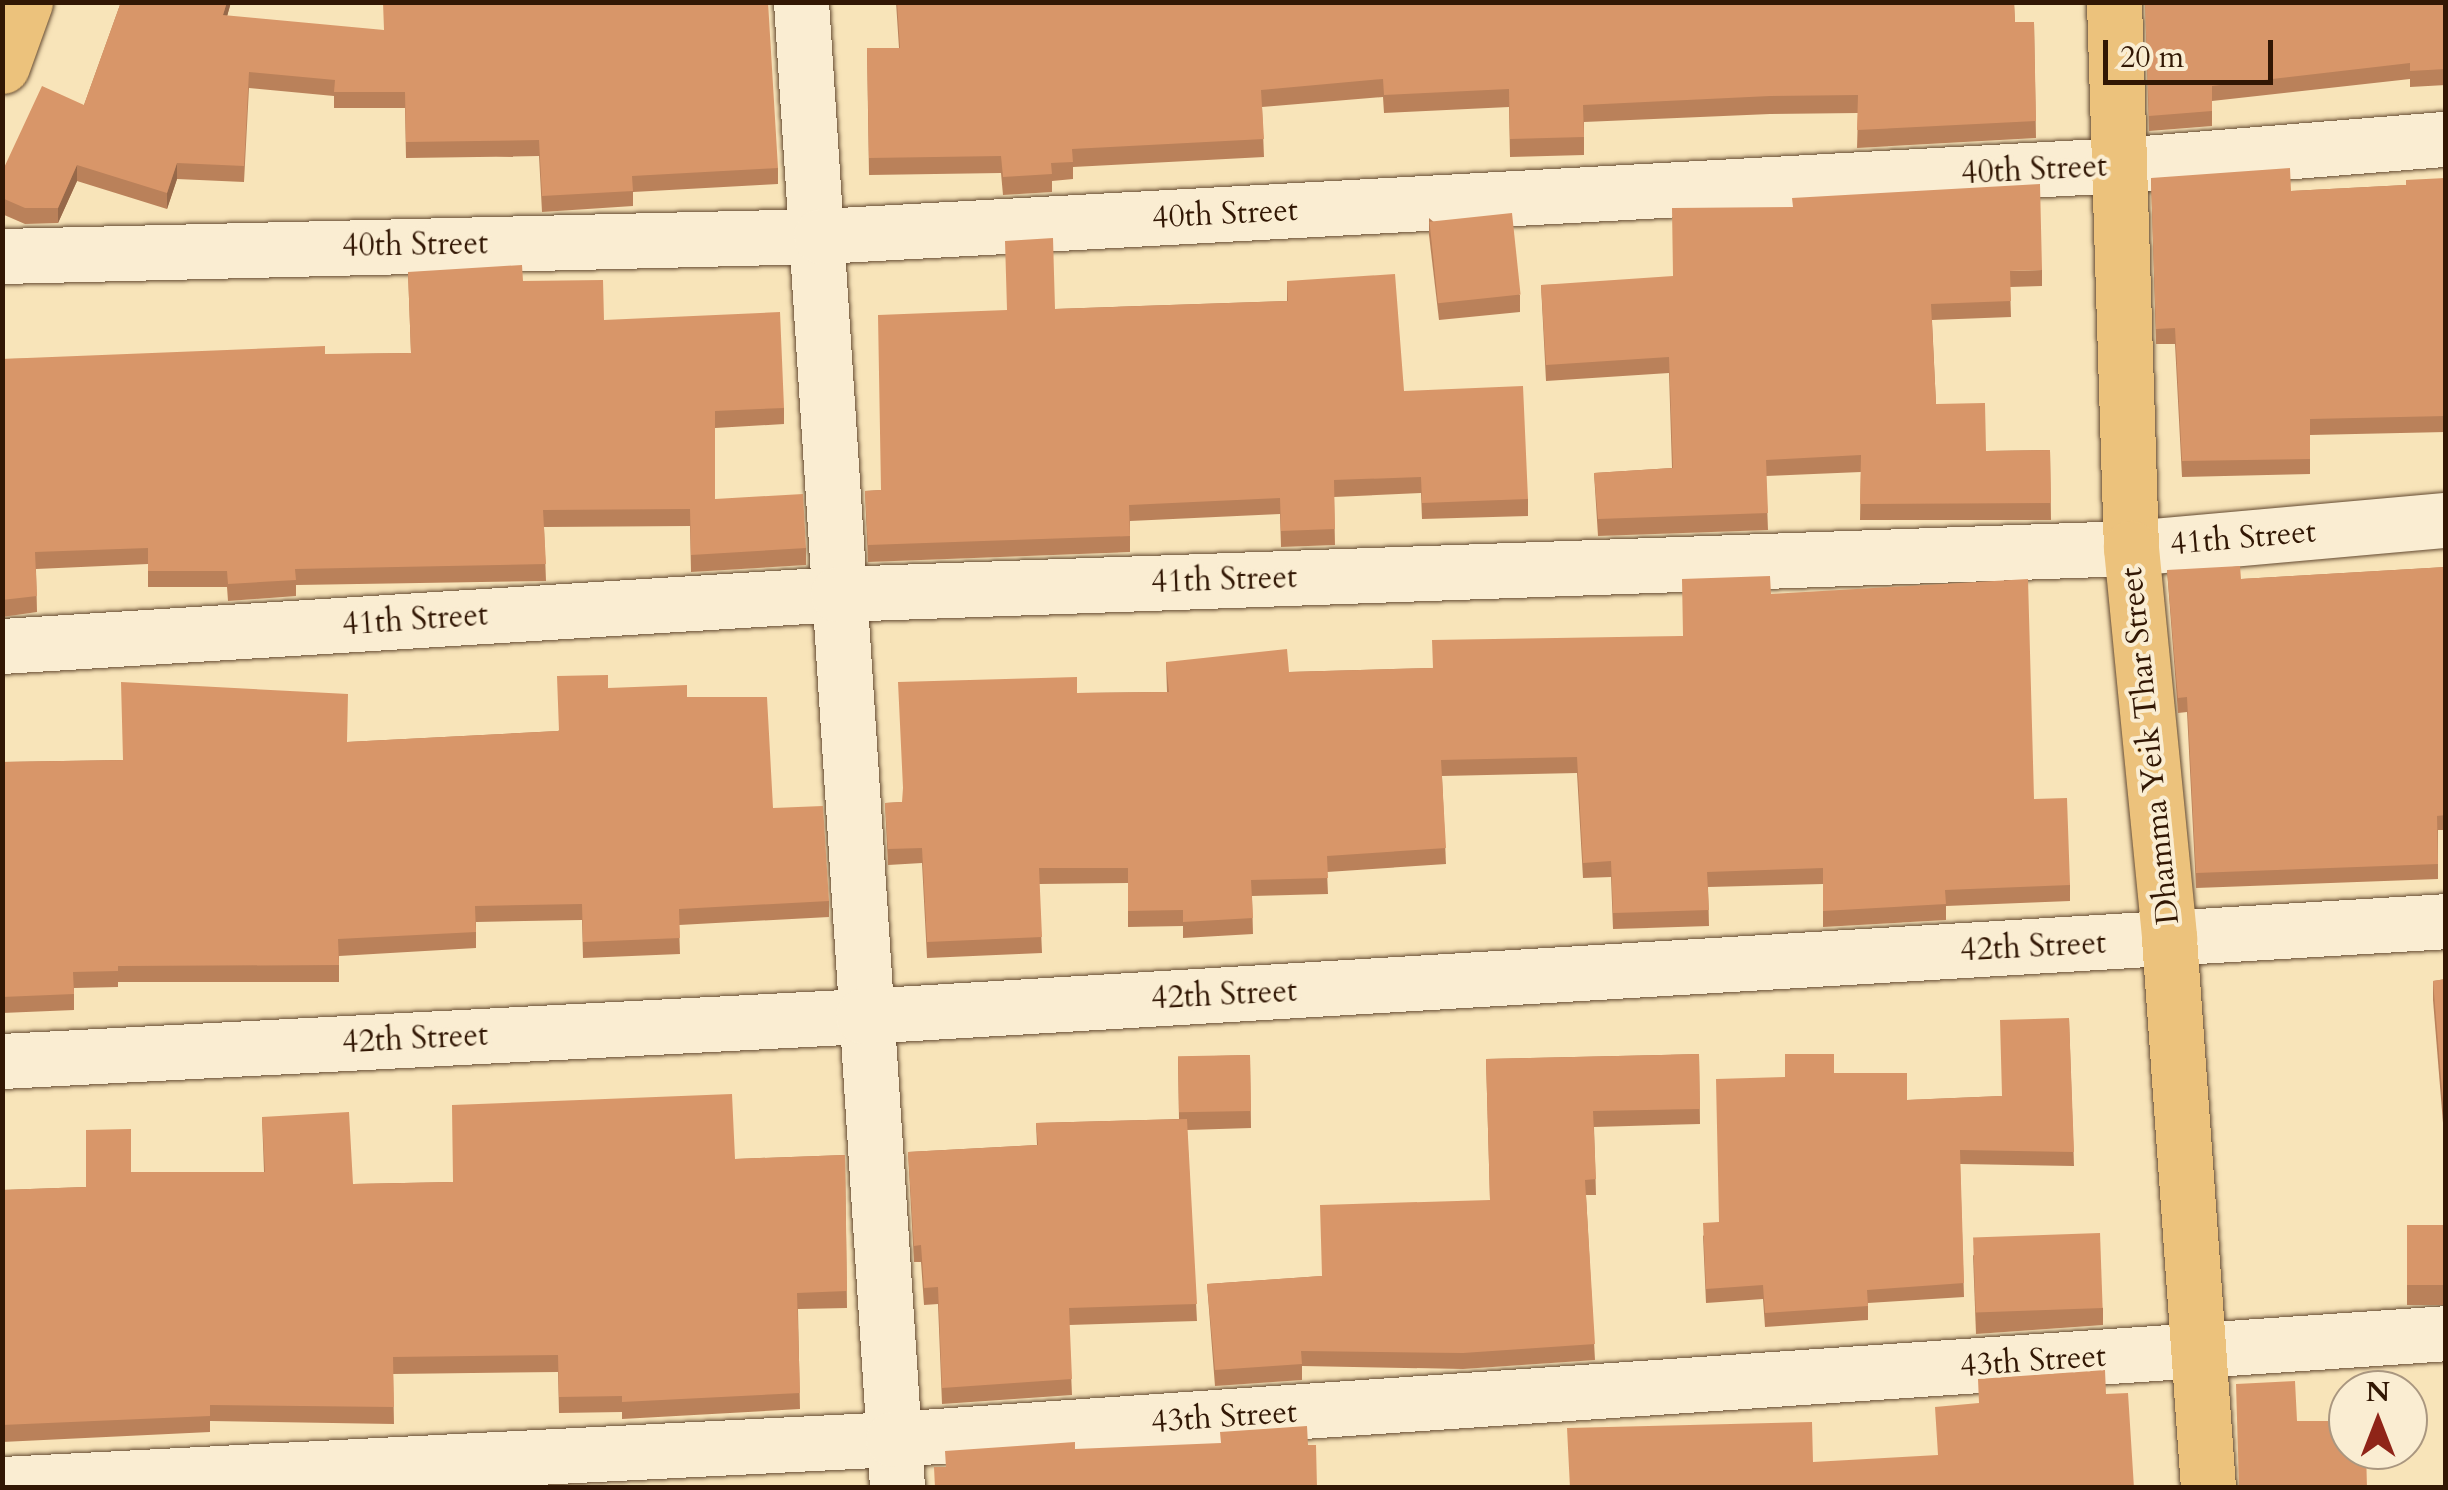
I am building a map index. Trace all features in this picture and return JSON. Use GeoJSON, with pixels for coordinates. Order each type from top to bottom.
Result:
{"type":"FeatureCollection","features":[{"type":"Feature","properties":{"kind":"main road"},"geometry":{"type":"LineString","coordinates":[[2,66],[25,2]]}},
{"type":"Feature","properties":{"kind":"main road","name":"Dhamma Yeik Thar Street"},"geometry":{"type":"LineString","coordinates":[[2114,2],[2131,548],[2169,938],[2208,1488]]}},
{"type":"Feature","properties":{"kind":"street"},"geometry":{"type":"LineString","coordinates":[[801,2],[821,236],[863,1016],[895,1463]]}},
{"type":"Feature","properties":{"kind":"street","name":"40th Street"},"geometry":{"type":"LineString","coordinates":[[2,256],[821,236],[2120,165],[2446,138]]}},
{"type":"Feature","properties":{"kind":"street","name":"41th Street"},"geometry":{"type":"LineString","coordinates":[[2,646],[838,594],[2131,548],[2446,520]]}},
{"type":"Feature","properties":{"kind":"street","name":"42th Street"},"geometry":{"type":"LineString","coordinates":[[2,1060],[863,1016],[2446,921]]}},
{"type":"Feature","properties":{"kind":"street","name":"43th Street"},"geometry":{"type":"LineString","coordinates":[[2,1484],[895,1463],[2197,1350],[2446,1333]]}},
{"type":"Feature","properties":{"kind":"building"},"geometry":{"type":"Polygon","coordinates":[[[121,2],[227,2],[223,15],[384,30],[383,2],[768,2],[778,168],[632,176],[633,191],[542,196],[539,140],[406,142],[405,92],[334,92],[335,80],[249,72],[244,166],[177,163],[167,193],[77,165],[58,208],[25,208],[2,198],[2,172],[42,86],[84,105],[121,2]]]}},
{"type":"Feature","properties":{"kind":"building"},"geometry":{"type":"Polygon","coordinates":[[[897,2],[2014,2],[2015,22],[2034,22],[2036,121],[1857,130],[1858,95],[1770,96],[1583,105],[1584,137],[1510,139],[1509,89],[1384,95],[1383,79],[1261,90],[1264,139],[1072,149],[1073,162],[1051,163],[1052,174],[1003,177],[1001,156],[869,158],[867,48],[900,48],[897,2]]]}},
{"type":"Feature","properties":{"kind":"building"},"geometry":{"type":"Polygon","coordinates":[[[2145,2],[2446,2],[2446,69],[2410,71],[2410,63],[2212,86],[2212,111],[2149,116],[2145,2]]]}},
{"type":"Feature","properties":{"kind":"building"},"geometry":{"type":"Polygon","coordinates":[[[2290,168],[2291,191],[2406,185],[2406,180],[2446,178],[2446,416],[2310,419],[2310,459],[2182,461],[2175,328],[2156,329],[2151,178],[2290,168]]]}},
{"type":"Feature","properties":{"kind":"building"},"geometry":{"type":"Polygon","coordinates":[[[2040,184],[2042,270],[2010,271],[2011,301],[1931,304],[1936,404],[1985,403],[1986,451],[2050,450],[2051,503],[1860,504],[1861,455],[1766,460],[1768,513],[1598,519],[1594,473],[1673,468],[1669,357],[1546,365],[1541,285],[1673,276],[1672,208],[1793,207],[1792,198],[2040,184]]]}},
{"type":"Feature","properties":{"kind":"building"},"geometry":{"type":"Polygon","coordinates":[[[1512,213],[1521,295],[1438,303],[1429,222],[1512,213]]]}},
{"type":"Feature","properties":{"kind":"building"},"geometry":{"type":"Polygon","coordinates":[[[1053,238],[1055,309],[1288,301],[1287,281],[1395,274],[1404,391],[1523,386],[1528,499],[1422,503],[1421,477],[1334,480],[1335,529],[1281,531],[1280,498],[1129,505],[1130,536],[868,545],[865,491],[881,490],[878,315],[1007,310],[1005,241],[1053,238]]]}},
{"type":"Feature","properties":{"kind":"building"},"geometry":{"type":"Polygon","coordinates":[[[522,265],[523,281],[603,280],[604,320],[780,312],[784,408],[715,411],[715,499],[803,494],[806,548],[691,555],[690,509],[543,510],[546,564],[295,569],[296,580],[228,584],[227,571],[148,571],[148,548],[35,552],[37,596],[2,600],[2,359],[325,346],[325,354],[411,353],[408,272],[522,265]]]}},
{"type":"Feature","properties":{"kind":"building"},"geometry":{"type":"Polygon","coordinates":[[[2240,566],[2241,579],[2446,567],[2446,815],[2437,816],[2438,864],[2196,873],[2187,697],[2178,698],[2167,570],[2240,566]]]}},
{"type":"Feature","properties":{"kind":"building"},"geometry":{"type":"Polygon","coordinates":[[[1770,576],[1771,594],[2028,579],[2034,799],[2067,798],[2070,885],[1945,890],[1946,904],[1823,911],[1823,868],[1707,872],[1709,910],[1613,913],[1611,861],[1583,863],[1577,757],[1441,760],[1446,848],[1327,856],[1328,878],[1251,880],[1253,918],[1183,922],[1183,910],[1128,911],[1128,868],[1039,868],[1042,937],[927,942],[922,848],[888,849],[885,803],[902,802],[903,788],[898,682],[1077,677],[1077,693],[1169,692],[1166,662],[1287,649],[1289,672],[1433,668],[1432,640],[1683,636],[1682,579],[1770,576]]]}},
{"type":"Feature","properties":{"kind":"building"},"geometry":{"type":"Polygon","coordinates":[[[608,675],[608,688],[687,685],[687,697],[767,697],[773,808],[823,806],[829,901],[679,909],[680,938],[583,942],[582,904],[475,906],[476,932],[338,939],[339,965],[118,966],[118,971],[73,972],[74,994],[2,997],[2,762],[123,760],[121,682],[348,694],[347,742],[559,731],[557,676],[608,675]]]}},
{"type":"Feature","properties":{"kind":"building"},"geometry":{"type":"Polygon","coordinates":[[[2446,979],[2446,1103],[2443,1103],[2433,981],[2446,979]]]}},
{"type":"Feature","properties":{"kind":"building"},"geometry":{"type":"Polygon","coordinates":[[[2069,1018],[2074,1152],[1960,1150],[1964,1283],[1867,1290],[1868,1306],[1765,1313],[1763,1285],[1706,1289],[1703,1223],[1719,1222],[1716,1079],[1785,1077],[1785,1054],[1834,1054],[1834,1073],[1907,1073],[1907,1100],[2002,1096],[2000,1020],[2069,1018]]]}},
{"type":"Feature","properties":{"kind":"building"},"geometry":{"type":"Polygon","coordinates":[[[1699,1054],[1700,1109],[1593,1111],[1596,1179],[1585,1180],[1595,1344],[1463,1353],[1301,1351],[1302,1364],[1215,1370],[1207,1284],[1322,1276],[1320,1205],[1490,1200],[1486,1059],[1699,1054]]]}},
{"type":"Feature","properties":{"kind":"building"},"geometry":{"type":"Polygon","coordinates":[[[1250,1055],[1251,1111],[1179,1112],[1178,1056],[1250,1055]]]}},
{"type":"Feature","properties":{"kind":"building"},"geometry":{"type":"Polygon","coordinates":[[[732,1094],[735,1159],[845,1155],[847,1291],[797,1293],[800,1393],[622,1402],[622,1396],[559,1397],[558,1355],[393,1357],[394,1407],[210,1405],[210,1416],[2,1425],[2,1190],[86,1187],[86,1130],[131,1129],[131,1172],[265,1172],[262,1117],[349,1112],[353,1184],[453,1182],[452,1105],[732,1094]]]}},
{"type":"Feature","properties":{"kind":"building"},"geometry":{"type":"Polygon","coordinates":[[[1187,1119],[1197,1304],[1069,1308],[1072,1379],[942,1388],[938,1287],[924,1288],[921,1245],[914,1246],[908,1152],[1038,1145],[1036,1123],[1187,1119]]]}},
{"type":"Feature","properties":{"kind":"building"},"geometry":{"type":"Polygon","coordinates":[[[2407,1225],[2446,1225],[2446,1285],[2407,1285],[2407,1225]]]}},
{"type":"Feature","properties":{"kind":"building"},"geometry":{"type":"Polygon","coordinates":[[[2100,1233],[2103,1308],[1976,1312],[1973,1237],[2100,1233]]]}},
{"type":"Feature","properties":{"kind":"building"},"geometry":{"type":"Polygon","coordinates":[[[2105,1370],[2106,1394],[2128,1393],[2134,1488],[1570,1488],[1567,1428],[1812,1422],[1813,1462],[1938,1455],[1935,1407],[1979,1403],[1978,1379],[2105,1370]]]}},
{"type":"Feature","properties":{"kind":"building"},"geometry":{"type":"Polygon","coordinates":[[[2295,1381],[2297,1421],[2328,1421],[2328,1470],[2367,1470],[2367,1488],[2239,1488],[2236,1384],[2295,1381]]]}},
{"type":"Feature","properties":{"kind":"building"},"geometry":{"type":"Polygon","coordinates":[[[1307,1426],[1308,1445],[1316,1445],[1317,1488],[935,1488],[934,1467],[946,1467],[945,1451],[1075,1442],[1075,1449],[1221,1443],[1220,1432],[1307,1426]]]}}]}
